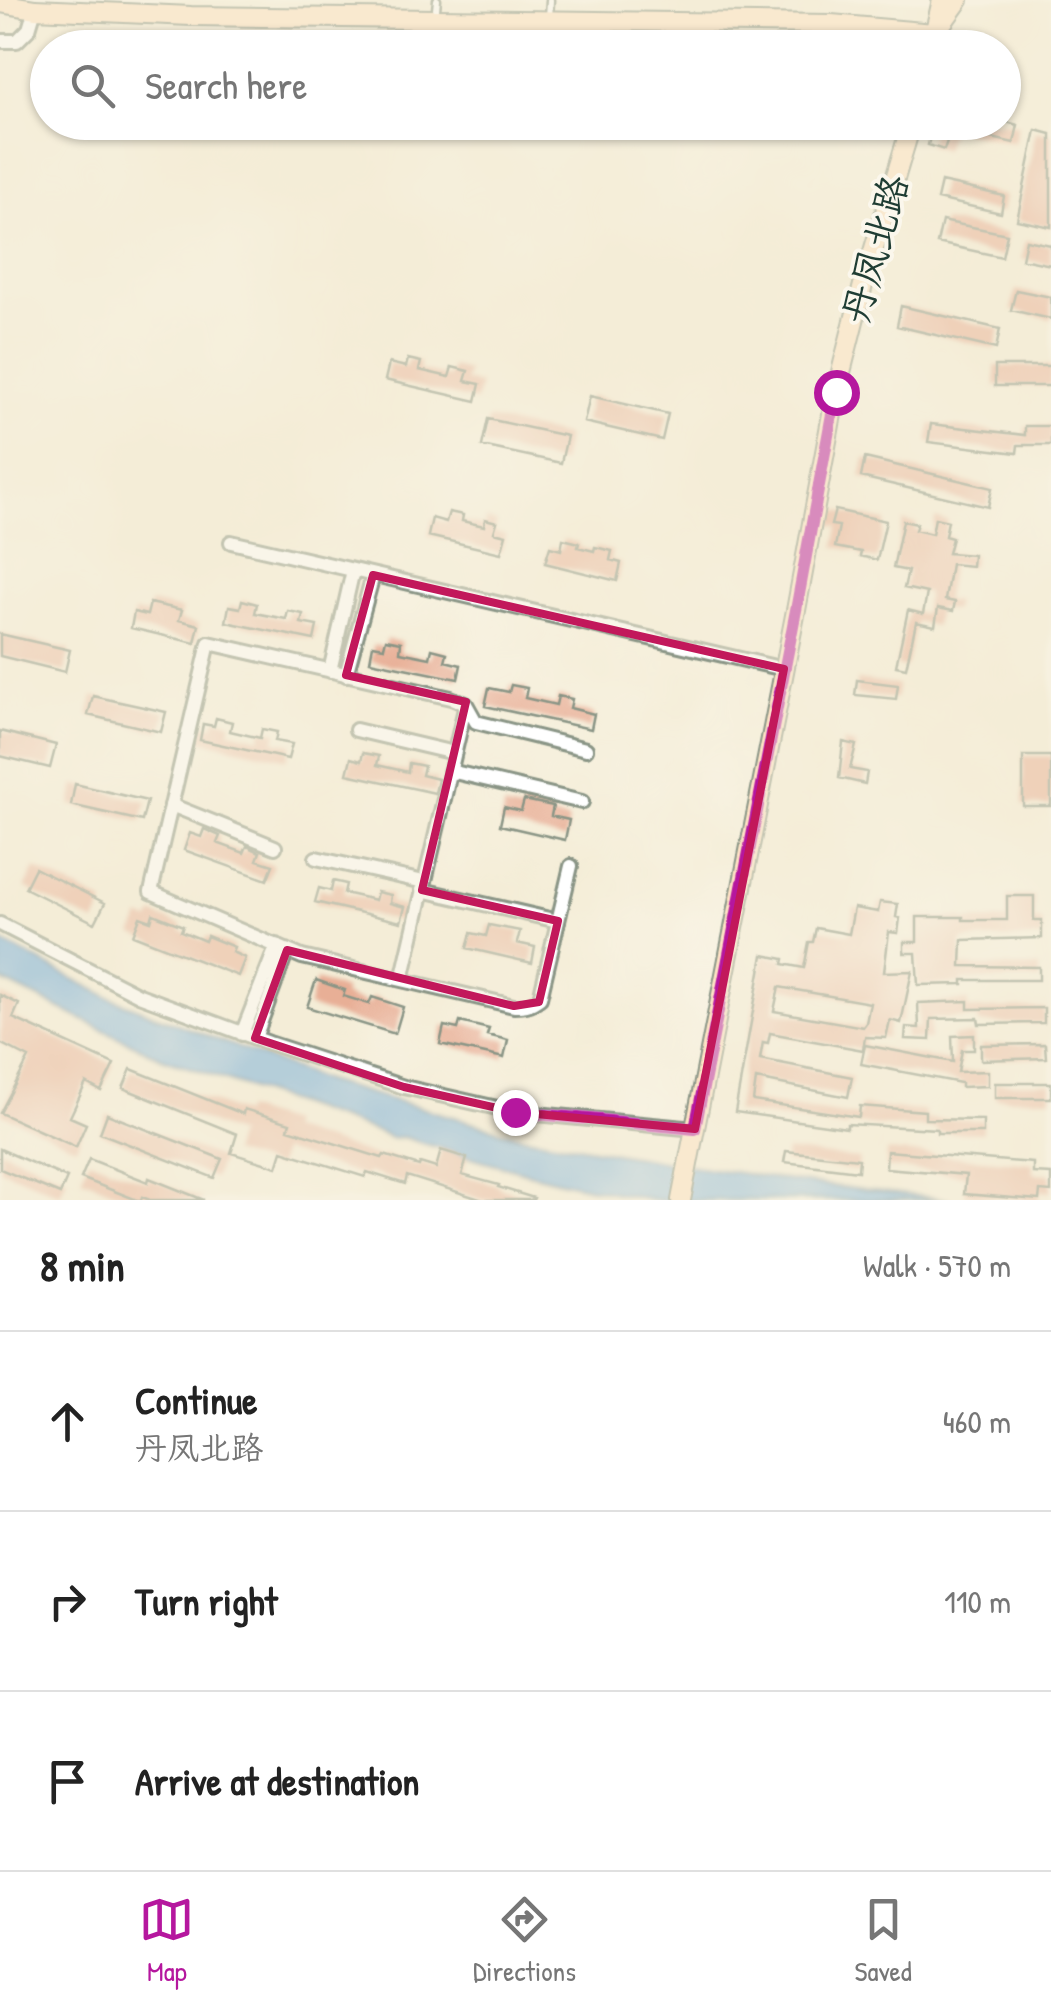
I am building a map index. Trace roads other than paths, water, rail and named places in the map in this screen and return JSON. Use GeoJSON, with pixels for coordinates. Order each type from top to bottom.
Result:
{"type":"FeatureCollection","features":[{"type":"Feature","properties":{"kind":"main road"},"geometry":{"type":"LineString","coordinates":[[934,30],[942,0]]}},
{"type":"Feature","properties":{"kind":"main road"},"geometry":{"type":"LineString","coordinates":[[939,30],[959,0]]}},
{"type":"Feature","properties":{"kind":"main road"},"geometry":{"type":"LineString","coordinates":[[0,3],[35,9],[190,16],[436,9],[549,20],[832,24],[870,30]]}},
{"type":"Feature","properties":{"kind":"main road","name":"丹凤北路"},"geometry":{"type":"LineString","coordinates":[[681,1200],[836,392],[907,140]]}},
{"type":"Feature","properties":{"kind":"street"},"geometry":{"type":"LineString","coordinates":[[0,41],[17,40],[29,29],[35,9]]}},
{"type":"Feature","properties":{"kind":"street"},"geometry":{"type":"LineString","coordinates":[[230,542],[784,669]]}},
{"type":"Feature","properties":{"kind":"street"},"geometry":{"type":"LineString","coordinates":[[330,671],[353,570]]}},
{"type":"Feature","properties":{"kind":"street"},"geometry":{"type":"LineString","coordinates":[[346,674],[373,575]]}},
{"type":"Feature","properties":{"kind":"street"},"geometry":{"type":"LineString","coordinates":[[571,866],[540,998],[533,1004],[514,1006],[302,957],[151,892],[210,643],[451,698],[466,704],[476,722],[586,749]]}},
{"type":"Feature","properties":{"kind":"street"},"geometry":{"type":"LineString","coordinates":[[402,980],[466,704]]}},
{"type":"Feature","properties":{"kind":"street"},"geometry":{"type":"LineString","coordinates":[[356,730],[454,754]]}},
{"type":"Feature","properties":{"kind":"street"},"geometry":{"type":"LineString","coordinates":[[450,771],[582,802]]}},
{"type":"Feature","properties":{"kind":"street"},"geometry":{"type":"LineString","coordinates":[[171,805],[275,847]]}},
{"type":"Feature","properties":{"kind":"street"},"geometry":{"type":"LineString","coordinates":[[316,858],[558,921]]}},
{"type":"Feature","properties":{"kind":"street"},"geometry":{"type":"LineString","coordinates":[[0,924],[139,995],[404,1087],[515,1112],[695,1129]]}},
{"type":"Feature","properties":{"kind":"street"},"geometry":{"type":"LineString","coordinates":[[248,1036],[282,948]]}},
{"type":"Feature","properties":{"kind":"lane"},"geometry":{"type":"LineString","coordinates":[[549,20],[550,0]]}},
{"type":"Feature","properties":{"kind":"water"},"geometry":{"type":"Polygon","coordinates":[[[0,941],[113,999],[325,1081],[521,1136],[812,1184],[951,1200],[660,1200],[562,1181],[402,1137],[389,1138],[162,1058],[0,980],[0,941]]]}}]}
